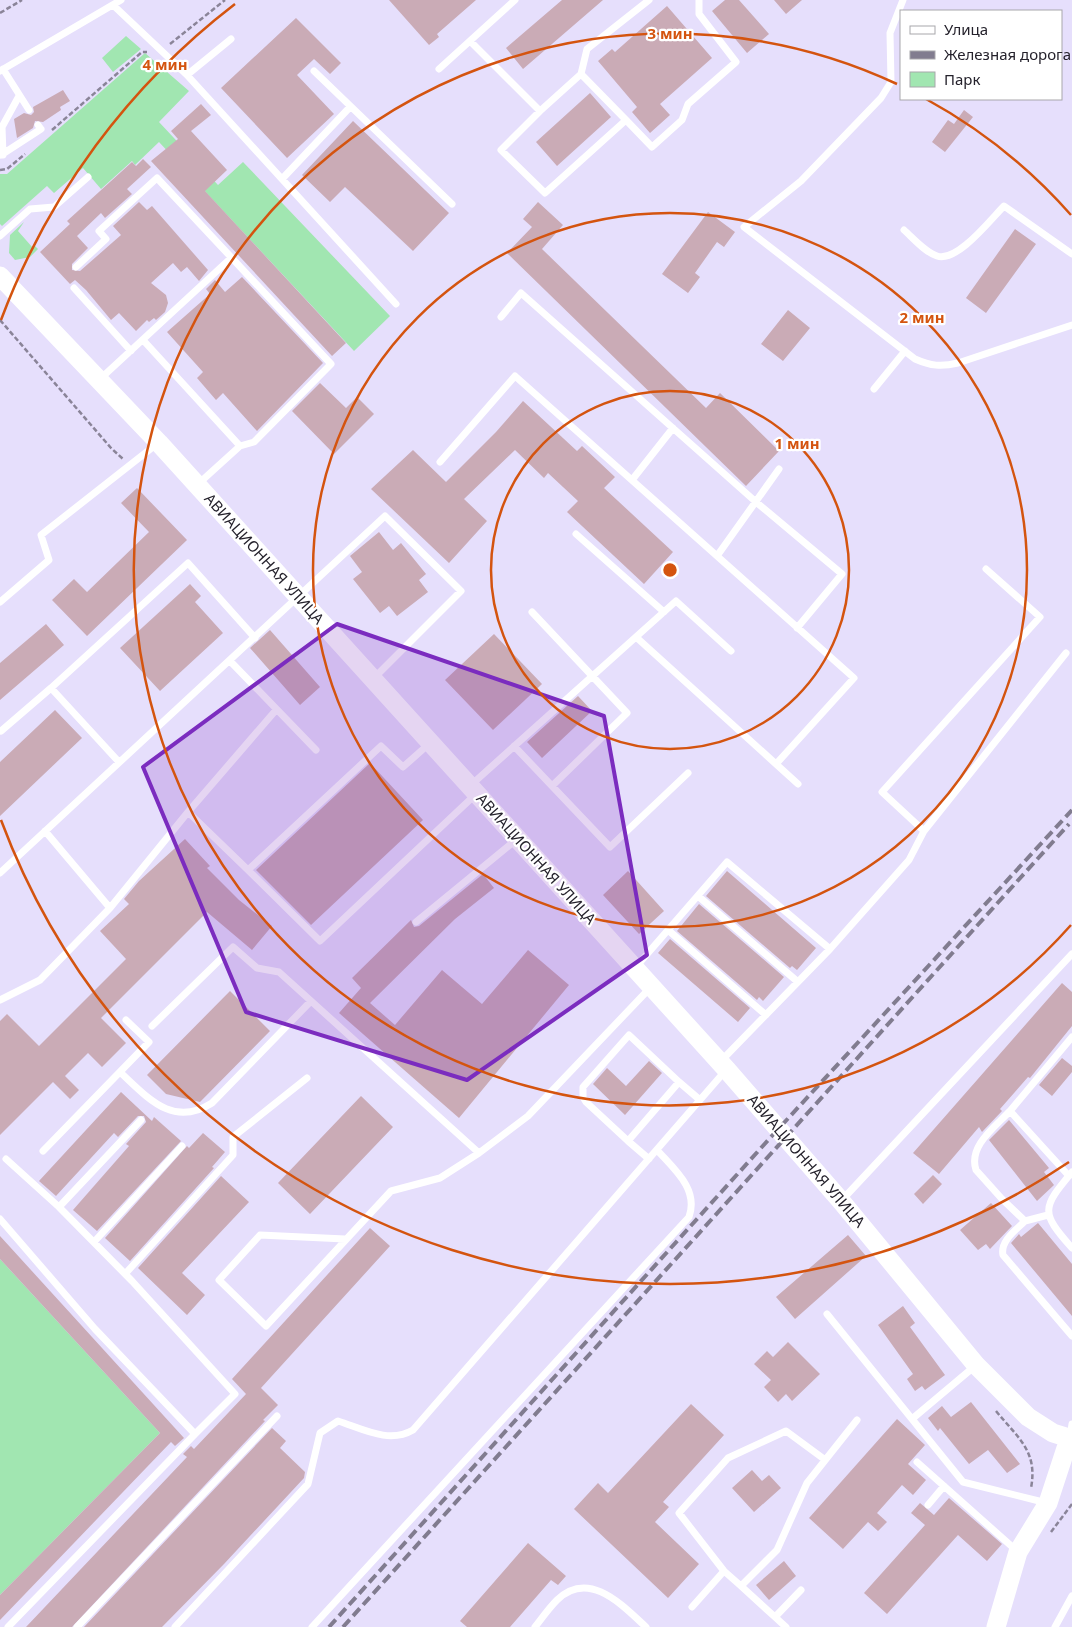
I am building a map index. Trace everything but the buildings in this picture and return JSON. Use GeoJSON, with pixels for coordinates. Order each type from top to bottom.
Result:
{"type":"FeatureCollection","features":[{"type":"Feature","properties":{"kind":"main road","name":"АВИАЦИОННАЯ УЛИЦА"},"geometry":{"type":"LineString","coordinates":[[0,276],[159,443],[723,1066],[842,1201],[976,1365],[1028,1417],[1053,1433],[1071,1437]]}},
{"type":"Feature","properties":{"kind":"main road"},"geometry":{"type":"LineString","coordinates":[[996,1627],[1018,1552],[1048,1503],[1071,1437]]}},
{"type":"Feature","properties":{"kind":"lane"},"geometry":{"type":"LineString","coordinates":[[28,110],[2,70],[121,0]]}},
{"type":"Feature","properties":{"kind":"lane"},"geometry":{"type":"LineString","coordinates":[[439,69],[515,0]]}},
{"type":"Feature","properties":{"kind":"lane"},"geometry":{"type":"LineString","coordinates":[[626,120],[545,193],[501,150],[581,74],[587,49],[649,0]]}},
{"type":"Feature","properties":{"kind":"lane"},"geometry":{"type":"LineString","coordinates":[[581,74],[652,148],[682,120],[688,104],[736,62],[699,14],[699,0]]}},
{"type":"Feature","properties":{"kind":"lane"},"geometry":{"type":"LineString","coordinates":[[903,0],[890,33],[891,82],[881,98],[802,181],[744,227],[915,359],[931,366],[943,367],[979,357],[1072,326]]}},
{"type":"Feature","properties":{"kind":"lane"},"geometry":{"type":"LineString","coordinates":[[113,5],[187,76],[396,304]]}},
{"type":"Feature","properties":{"kind":"lane"},"geometry":{"type":"LineString","coordinates":[[187,76],[231,39]]}},
{"type":"Feature","properties":{"kind":"lane"},"geometry":{"type":"LineString","coordinates":[[470,41],[540,111]]}},
{"type":"Feature","properties":{"kind":"lane"},"geometry":{"type":"LineString","coordinates":[[314,71],[452,204]]}},
{"type":"Feature","properties":{"kind":"lane"},"geometry":{"type":"LineString","coordinates":[[2,155],[2,127],[20,96]]}},
{"type":"Feature","properties":{"kind":"lane"},"geometry":{"type":"LineString","coordinates":[[282,179],[350,107]]}},
{"type":"Feature","properties":{"kind":"lane"},"geometry":{"type":"LineString","coordinates":[[2,155],[40,129],[38,125]]}},
{"type":"Feature","properties":{"kind":"lane"},"geometry":{"type":"LineString","coordinates":[[0,236],[30,209],[54,207],[88,177]]}},
{"type":"Feature","properties":{"kind":"lane"},"geometry":{"type":"LineString","coordinates":[[76,267],[106,239],[99,231],[157,178],[331,364],[254,442],[240,446],[197,485]]}},
{"type":"Feature","properties":{"kind":"lane"},"geometry":{"type":"LineString","coordinates":[[904,230],[933,254],[946,256],[960,250],[1004,206],[1072,254]]}},
{"type":"Feature","properties":{"kind":"lane"},"geometry":{"type":"LineString","coordinates":[[99,380],[231,258]]}},
{"type":"Feature","properties":{"kind":"lane"},"geometry":{"type":"LineString","coordinates":[[74,288],[131,350]]}},
{"type":"Feature","properties":{"kind":"lane"},"geometry":{"type":"LineString","coordinates":[[501,317],[521,294],[756,502],[842,574],[797,628]]}},
{"type":"Feature","properties":{"kind":"lane"},"geometry":{"type":"LineString","coordinates":[[143,340],[240,446]]}},
{"type":"Feature","properties":{"kind":"lane"},"geometry":{"type":"LineString","coordinates":[[874,389],[905,351]]}},
{"type":"Feature","properties":{"kind":"lane"},"geometry":{"type":"LineString","coordinates":[[440,462],[516,376],[854,678],[776,764]]}},
{"type":"Feature","properties":{"kind":"lane"},"geometry":{"type":"LineString","coordinates":[[632,480],[673,428]]}},
{"type":"Feature","properties":{"kind":"lane"},"geometry":{"type":"LineString","coordinates":[[0,602],[49,560],[41,535],[159,443]]}},
{"type":"Feature","properties":{"kind":"lane"},"geometry":{"type":"LineString","coordinates":[[717,556],[779,469]]}},
{"type":"Feature","properties":{"kind":"lane"},"geometry":{"type":"LineString","coordinates":[[0,873],[299,598],[385,516],[461,591],[373,679]]}},
{"type":"Feature","properties":{"kind":"lane"},"geometry":{"type":"LineString","coordinates":[[576,534],[664,612]]}},
{"type":"Feature","properties":{"kind":"lane"},"geometry":{"type":"LineString","coordinates":[[1,731],[188,563],[255,638]]}},
{"type":"Feature","properties":{"kind":"lane"},"geometry":{"type":"LineString","coordinates":[[924,831],[882,792],[1040,617],[986,569]]}},
{"type":"Feature","properties":{"kind":"lane"},"geometry":{"type":"LineString","coordinates":[[188,812],[320,941],[473,790],[514,746],[676,601],[731,651]]}},
{"type":"Feature","properties":{"kind":"lane"},"geometry":{"type":"LineString","coordinates":[[532,612],[626,713],[552,786]]}},
{"type":"Feature","properties":{"kind":"lane"},"geometry":{"type":"LineString","coordinates":[[636,637],[798,784]]}},
{"type":"Feature","properties":{"kind":"lane"},"geometry":{"type":"LineString","coordinates":[[175,1627],[308,1484],[320,1433],[338,1421],[386,1436],[395,1437],[413,1430],[700,1100],[723,1066],[766,1015],[830,949],[908,860],[924,831],[1066,653]]}},
{"type":"Feature","properties":{"kind":"lane"},"geometry":{"type":"LineString","coordinates":[[230,661],[316,750]]}},
{"type":"Feature","properties":{"kind":"lane"},"geometry":{"type":"LineString","coordinates":[[51,688],[119,762]]}},
{"type":"Feature","properties":{"kind":"lane"},"geometry":{"type":"LineString","coordinates":[[0,1000],[40,980],[110,908],[188,812],[276,710]]}},
{"type":"Feature","properties":{"kind":"lane"},"geometry":{"type":"LineString","coordinates":[[248,870],[381,746],[403,767],[430,743]]}},
{"type":"Feature","properties":{"kind":"lane"},"geometry":{"type":"LineString","coordinates":[[514,746],[610,847],[688,773]]}},
{"type":"Feature","properties":{"kind":"lane"},"geometry":{"type":"LineString","coordinates":[[45,831],[110,908]]}},
{"type":"Feature","properties":{"kind":"lane"},"geometry":{"type":"LineString","coordinates":[[416,922],[517,839]]}},
{"type":"Feature","properties":{"kind":"lane"},"geometry":{"type":"LineString","coordinates":[[635,968],[727,862],[830,949]]}},
{"type":"Feature","properties":{"kind":"lane"},"geometry":{"type":"LineString","coordinates":[[698,896],[798,982]]}},
{"type":"Feature","properties":{"kind":"lane"},"geometry":{"type":"LineString","coordinates":[[668,930],[766,1015]]}},
{"type":"Feature","properties":{"kind":"lane"},"geometry":{"type":"LineString","coordinates":[[152,1026],[233,947],[257,968],[279,972],[479,1152]]}},
{"type":"Feature","properties":{"kind":"lane"},"geometry":{"type":"LineString","coordinates":[[842,1201],[1072,954]]}},
{"type":"Feature","properties":{"kind":"lane"},"geometry":{"type":"LineString","coordinates":[[345,1239],[260,1235],[219,1280],[266,1326],[391,1191],[440,1178],[528,1116],[651,987]]}},
{"type":"Feature","properties":{"kind":"lane"},"geometry":{"type":"LineString","coordinates":[[120,1074],[161,1108],[186,1113],[204,1108],[212,1103],[311,1001]]}},
{"type":"Feature","properties":{"kind":"lane"},"geometry":{"type":"LineString","coordinates":[[43,1151],[120,1074],[149,1042],[126,1020]]}},
{"type":"Feature","properties":{"kind":"lane"},"geometry":{"type":"LineString","coordinates":[[649,1159],[586,1102],[583,1097],[583,1087],[629,1035],[700,1100]]}},
{"type":"Feature","properties":{"kind":"lane"},"geometry":{"type":"LineString","coordinates":[[1025,1221],[979,1176],[974,1164],[976,1152],[979,1144],[1010,1112],[1072,1036]]}},
{"type":"Feature","properties":{"kind":"lane"},"geometry":{"type":"LineString","coordinates":[[126,1274],[233,1155],[233,1137],[307,1078]]}},
{"type":"Feature","properties":{"kind":"lane"},"geometry":{"type":"LineString","coordinates":[[628,1140],[679,1082]]}},
{"type":"Feature","properties":{"kind":"lane"},"geometry":{"type":"LineString","coordinates":[[1010,1112],[1070,1174],[1052,1198],[1048,1215],[1051,1224],[1072,1248]]}},
{"type":"Feature","properties":{"kind":"lane"},"geometry":{"type":"LineString","coordinates":[[59,1207],[141,1120]]}},
{"type":"Feature","properties":{"kind":"lane"},"geometry":{"type":"LineString","coordinates":[[94,1242],[182,1146]]}},
{"type":"Feature","properties":{"kind":"lane"},"geometry":{"type":"LineString","coordinates":[[312,1627],[689,1217],[692,1201],[690,1194],[683,1180],[657,1150]]}},
{"type":"Feature","properties":{"kind":"lane"},"geometry":{"type":"LineString","coordinates":[[6,1159],[59,1207],[126,1274],[235,1394],[8,1627]]}},
{"type":"Feature","properties":{"kind":"lane"},"geometry":{"type":"LineString","coordinates":[[1048,1215],[1025,1221],[1007,1240],[1003,1247],[1003,1255],[1072,1336]]}},
{"type":"Feature","properties":{"kind":"lane"},"geometry":{"type":"LineString","coordinates":[[0,1219],[95,1329],[195,1434]]}},
{"type":"Feature","properties":{"kind":"lane"},"geometry":{"type":"LineString","coordinates":[[827,1314],[963,1482],[1048,1503]]}},
{"type":"Feature","properties":{"kind":"lane"},"geometry":{"type":"LineString","coordinates":[[912,1419],[976,1365]]}},
{"type":"Feature","properties":{"kind":"lane"},"geometry":{"type":"LineString","coordinates":[[77,1627],[277,1416]]}},
{"type":"Feature","properties":{"kind":"lane"},"geometry":{"type":"LineString","coordinates":[[741,1586],[777,1550],[807,1483],[824,1459],[857,1420]]}},
{"type":"Feature","properties":{"kind":"lane"},"geometry":{"type":"LineString","coordinates":[[786,1627],[724,1571],[679,1513],[728,1458],[786,1431],[824,1459]]}},
{"type":"Feature","properties":{"kind":"lane"},"geometry":{"type":"LineString","coordinates":[[917,1462],[1018,1552]]}},
{"type":"Feature","properties":{"kind":"lane"},"geometry":{"type":"LineString","coordinates":[[928,1505],[944,1486]]}},
{"type":"Feature","properties":{"kind":"lane"},"geometry":{"type":"LineString","coordinates":[[692,1607],[724,1571]]}},
{"type":"Feature","properties":{"kind":"lane"},"geometry":{"type":"LineString","coordinates":[[534,1627],[560,1597],[573,1590],[584,1588],[604,1592],[646,1627]]}},
{"type":"Feature","properties":{"kind":"lane"},"geometry":{"type":"LineString","coordinates":[[775,1618],[801,1590]]}},
{"type":"Feature","properties":{"kind":"lane"},"geometry":{"type":"LineString","coordinates":[[1055,1627],[1072,1596]]}},
{"type":"Feature","properties":{"kind":"path"},"geometry":{"type":"LineString","coordinates":[[0,13],[22,0]]}},
{"type":"Feature","properties":{"kind":"path"},"geometry":{"type":"LineString","coordinates":[[52,130],[142,52],[161,51],[225,0]]}},
{"type":"Feature","properties":{"kind":"path"},"geometry":{"type":"LineString","coordinates":[[0,170],[7,169],[30,150]]}},
{"type":"Feature","properties":{"kind":"path"},"geometry":{"type":"LineString","coordinates":[[0,320],[112,448],[130,465]]}},
{"type":"Feature","properties":{"kind":"path"},"geometry":{"type":"LineString","coordinates":[[995,1409],[1024,1444],[1032,1460],[1034,1472],[1028,1499]]}},
{"type":"Feature","properties":{"kind":"path"},"geometry":{"type":"LineString","coordinates":[[1050,1534],[1072,1504]]}},
{"type":"Feature","properties":{"kind":"highlighted area"},"geometry":{"type":"Polygon","coordinates":[[[337,624],[604,716],[647,955],[467,1080],[246,1012],[143,767],[337,624]]]}},
{"type":"Feature","properties":{"kind":"green space"},"geometry":{"type":"Polygon","coordinates":[[[126,36],[141,49],[113,72],[102,58],[126,36]]]}},
{"type":"Feature","properties":{"kind":"green space"},"geometry":{"type":"Polygon","coordinates":[[[145,53],[189,91],[159,122],[218,185],[243,162],[390,316],[354,351],[159,142],[135,165],[132,161],[101,189],[83,168],[54,193],[47,186],[2,226],[0,224],[0,174],[7,174],[145,53]]]}},
{"type":"Feature","properties":{"kind":"green space"},"geometry":{"type":"Polygon","coordinates":[[[24,222],[18,231],[33,248],[35,246],[38,249],[30,257],[15,260],[9,253],[10,235],[24,222]]]}},
{"type":"Feature","properties":{"kind":"green space"},"geometry":{"type":"Polygon","coordinates":[[[0,1259],[160,1433],[0,1595],[0,1259]]]}},
{"type":"Feature","properties":{"kind":"railway"},"geometry":{"type":"LineString","coordinates":[[329,1627],[770,1138],[1072,810]]}},
{"type":"Feature","properties":{"kind":"railway"},"geometry":{"type":"LineString","coordinates":[[343,1627],[1069,824]]}}]}
